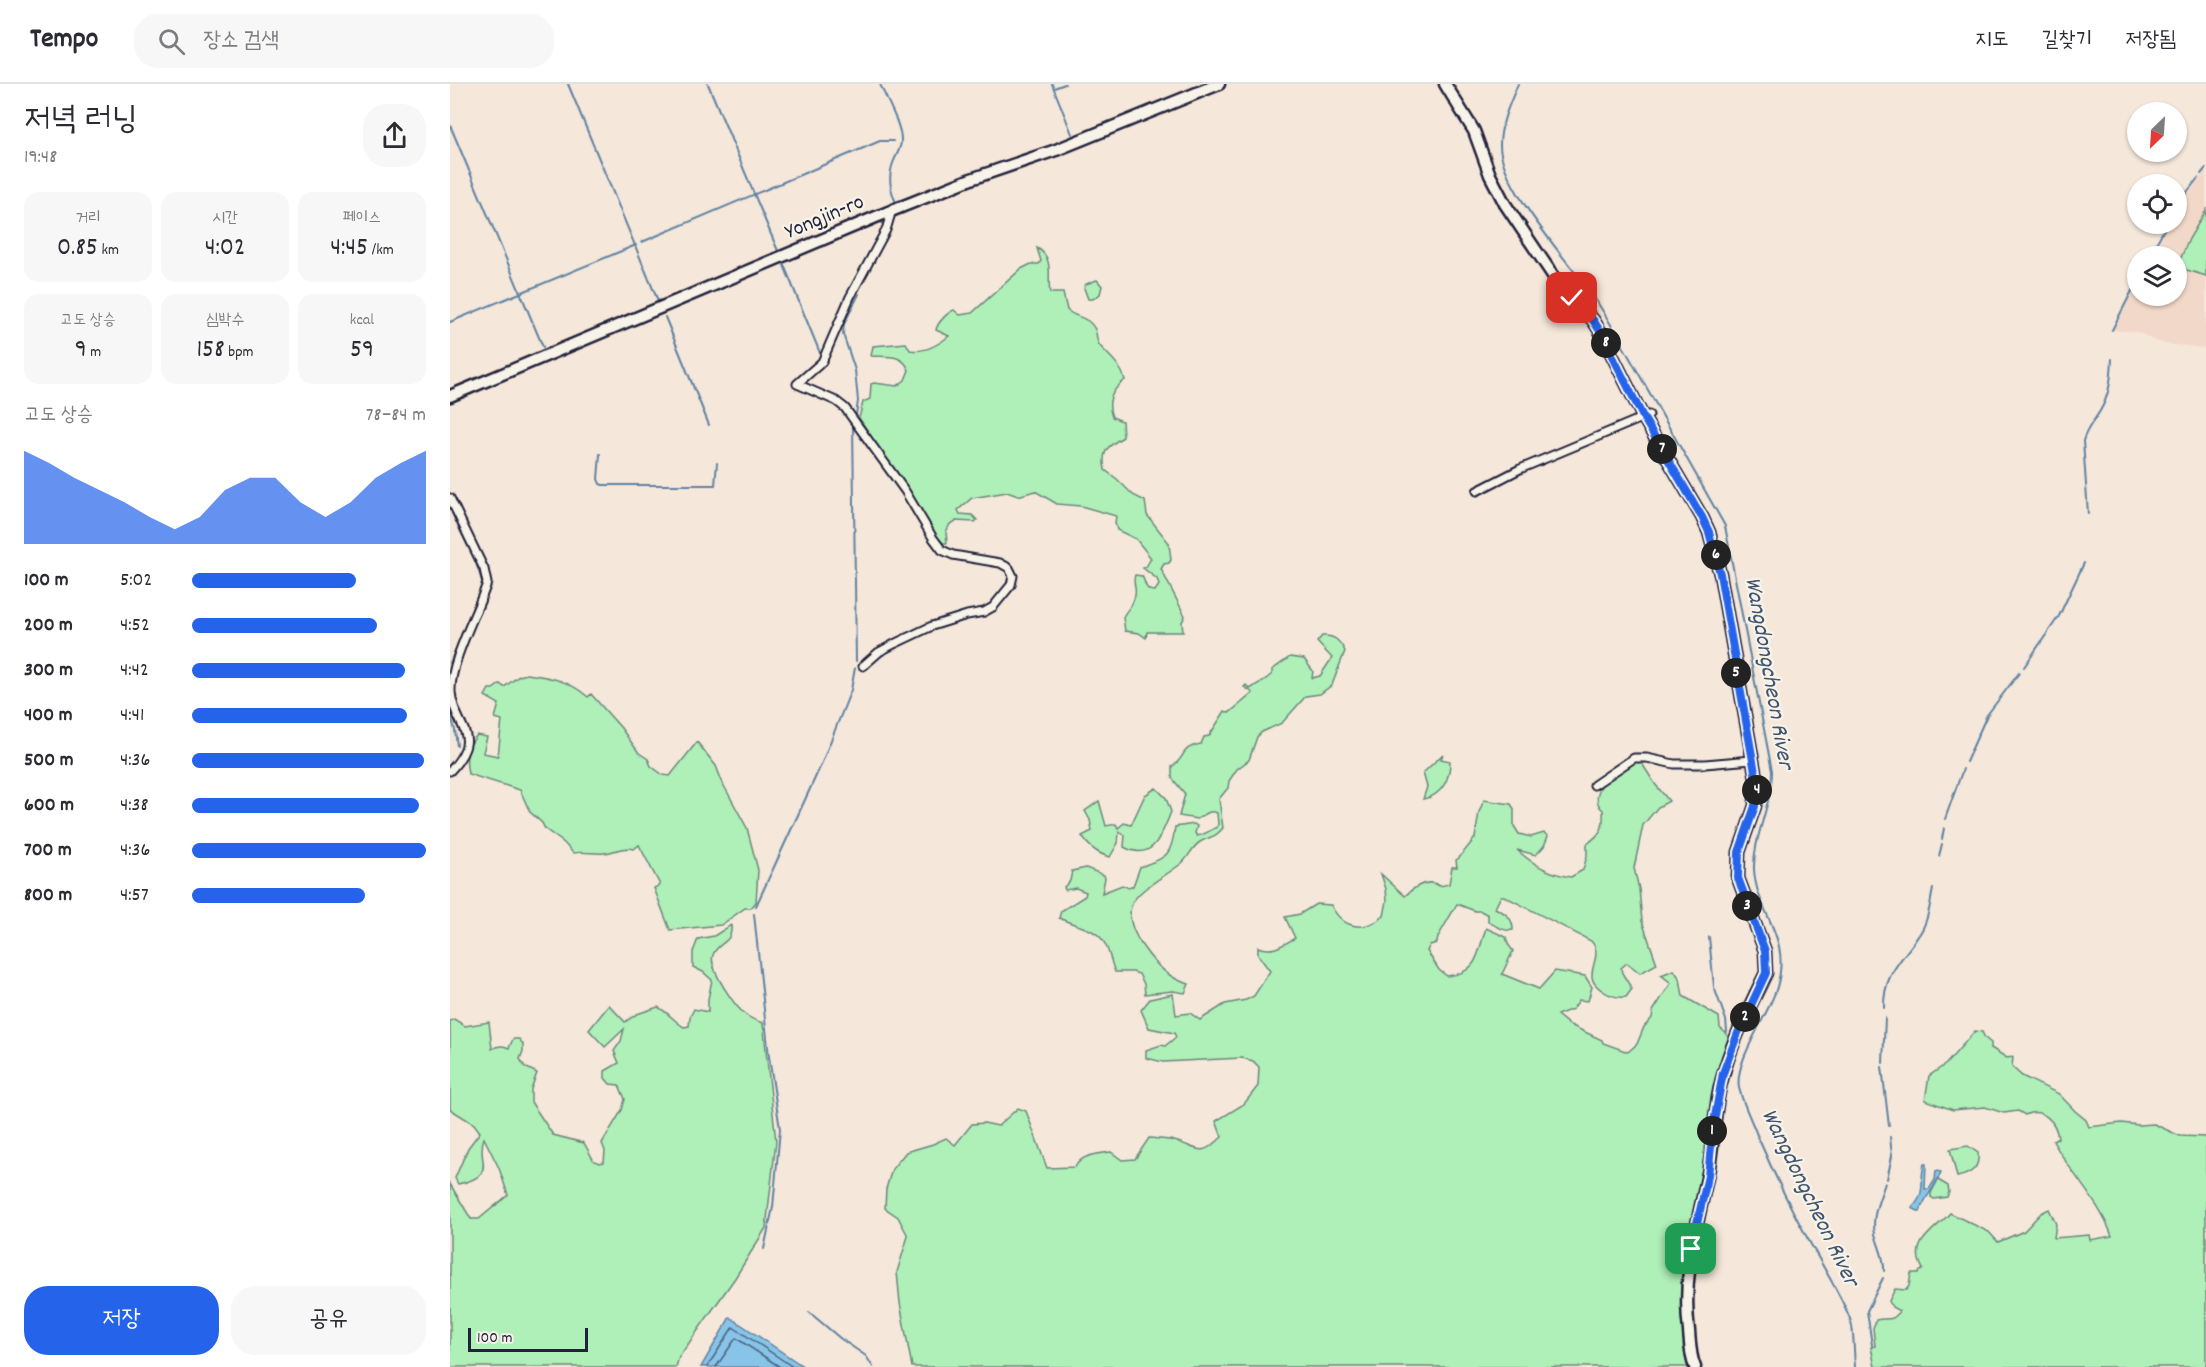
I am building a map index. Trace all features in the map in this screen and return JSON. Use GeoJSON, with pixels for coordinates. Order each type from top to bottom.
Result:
{"type":"FeatureCollection","features":[{"type":"Feature","properties":{"kind":"street","name":"Yongjin-ro"},"geometry":{"type":"LineString","coordinates":[[450,396],[892,210],[971,179],[1056,150],[1219,84]]}},
{"type":"Feature","properties":{"kind":"street"},"geometry":{"type":"LineString","coordinates":[[1445,84],[1474,131],[1490,175],[1504,204],[1558,283],[1593,320],[1702,517],[1709,532],[1720,574],[1756,778],[1755,806],[1739,852],[1738,878],[1765,951],[1766,973],[1730,1052],[1720,1084],[1708,1176],[1691,1249],[1686,1305],[1695,1367]]}},
{"type":"Feature","properties":{"kind":"street"},"geometry":{"type":"LineString","coordinates":[[863,666],[879,652],[903,639],[932,626],[984,612],[993,607],[1011,585],[1013,576],[1009,568],[1000,563],[953,555],[942,550],[904,491],[845,408],[836,401],[797,384],[822,362],[850,297],[886,230],[892,210]]}},
{"type":"Feature","properties":{"kind":"street"},"geometry":{"type":"LineString","coordinates":[[1477,491],[1520,469],[1646,416]]}},
{"type":"Feature","properties":{"kind":"street"},"geometry":{"type":"LineString","coordinates":[[450,498],[484,569],[487,583],[453,669],[451,692],[468,736],[461,759],[450,771]]}},
{"type":"Feature","properties":{"kind":"street"},"geometry":{"type":"LineString","coordinates":[[1594,785],[1634,758],[1647,758],[1674,764],[1752,760]]}},
{"type":"Feature","properties":{"kind":"shaded area"},"geometry":{"type":"Polygon","coordinates":[[[2206,170],[2206,348],[2166,344],[2138,332],[2113,330],[2127,301],[2127,306],[2187,306],[2187,246],[2156,246],[2163,234],[2187,234],[2187,193],[2206,170]]]}},
{"type":"Feature","properties":{"kind":"green space"},"geometry":{"type":"Polygon","coordinates":[[[2206,210],[2206,276],[2187,270],[2186,246],[2206,210]]]}},
{"type":"Feature","properties":{"kind":"green space"},"geometry":{"type":"Polygon","coordinates":[[[1037,248],[1043,252],[1048,262],[1050,293],[1063,293],[1067,310],[1092,324],[1100,346],[1115,361],[1125,380],[1111,396],[1110,401],[1112,417],[1122,421],[1123,437],[1107,449],[1104,458],[1105,470],[1133,495],[1145,501],[1147,515],[1169,543],[1171,560],[1161,569],[1185,616],[1182,622],[1183,632],[1147,632],[1146,638],[1139,633],[1125,631],[1123,617],[1134,599],[1135,575],[1142,576],[1147,588],[1151,591],[1155,591],[1159,585],[1157,579],[1143,568],[1151,558],[1136,539],[1117,530],[1116,516],[1081,506],[1057,504],[1035,491],[1018,496],[1007,492],[972,498],[958,510],[960,514],[972,515],[977,520],[975,522],[956,521],[950,524],[946,532],[947,543],[943,543],[859,418],[863,402],[870,399],[871,384],[897,386],[905,380],[909,370],[898,358],[871,356],[873,346],[906,343],[910,350],[916,351],[936,345],[949,336],[936,330],[946,315],[954,310],[960,315],[972,313],[1021,269],[1031,264],[1039,264],[1041,261],[1037,248]]]}},
{"type":"Feature","properties":{"kind":"green space"},"geometry":{"type":"Polygon","coordinates":[[[1097,280],[1102,286],[1100,294],[1093,299],[1088,299],[1084,288],[1086,284],[1097,280]]]}},
{"type":"Feature","properties":{"kind":"green space"},"geometry":{"type":"Polygon","coordinates":[[[1322,636],[1336,639],[1345,651],[1332,685],[1320,694],[1306,696],[1282,723],[1262,732],[1257,737],[1249,760],[1237,769],[1229,781],[1228,788],[1219,799],[1223,828],[1197,844],[1182,863],[1146,888],[1131,906],[1130,917],[1134,930],[1147,953],[1169,974],[1189,984],[1185,993],[1173,991],[1145,994],[1144,984],[1139,974],[1115,972],[1107,947],[1097,934],[1059,918],[1061,911],[1085,896],[1086,892],[1076,888],[1065,890],[1064,887],[1070,881],[1072,871],[1086,868],[1104,875],[1102,893],[1122,885],[1129,888],[1133,886],[1140,867],[1166,855],[1172,845],[1175,827],[1194,824],[1197,826],[1195,833],[1197,836],[1217,827],[1217,813],[1214,812],[1209,812],[1197,819],[1179,816],[1185,794],[1172,778],[1172,766],[1189,748],[1201,744],[1204,737],[1209,736],[1225,711],[1229,713],[1253,693],[1244,687],[1246,685],[1250,689],[1266,679],[1272,674],[1272,670],[1290,657],[1304,659],[1313,671],[1312,678],[1320,676],[1332,658],[1317,642],[1322,636]]]}},
{"type":"Feature","properties":{"kind":"green space"},"geometry":{"type":"Polygon","coordinates":[[[527,674],[560,681],[588,697],[591,694],[621,728],[639,753],[663,775],[670,776],[697,742],[716,766],[747,828],[758,870],[756,902],[751,908],[745,908],[721,925],[670,930],[654,888],[660,885],[639,845],[634,849],[604,853],[573,853],[545,829],[530,812],[520,790],[468,774],[467,754],[477,735],[487,737],[483,753],[498,756],[502,720],[495,718],[499,704],[485,696],[489,689],[500,684],[504,687],[519,676],[527,674]]]}},
{"type":"Feature","properties":{"kind":"green space"},"geometry":{"type":"Polygon","coordinates":[[[1443,754],[1441,759],[1450,761],[1444,786],[1435,794],[1423,799],[1427,787],[1423,773],[1443,754]]]}},
{"type":"Feature","properties":{"kind":"green space"},"geometry":{"type":"Polygon","coordinates":[[[1636,761],[1641,762],[1669,801],[1658,807],[1643,825],[1634,868],[1639,889],[1642,921],[1657,964],[1640,973],[1627,963],[1621,968],[1632,989],[1626,997],[1617,997],[1603,991],[1592,979],[1596,954],[1591,941],[1504,896],[1501,896],[1495,908],[1510,919],[1513,930],[1494,925],[1488,921],[1488,915],[1481,911],[1457,904],[1438,937],[1437,943],[1430,945],[1427,951],[1439,970],[1447,976],[1465,971],[1475,961],[1486,928],[1506,937],[1513,951],[1502,974],[1539,989],[1555,971],[1585,976],[1592,987],[1588,1001],[1579,1000],[1573,1009],[1557,1015],[1568,1024],[1602,1040],[1603,1043],[1628,1052],[1637,1044],[1644,1027],[1652,1018],[1653,1011],[1671,983],[1661,975],[1674,970],[1680,979],[1683,996],[1719,1017],[1720,1028],[1727,1034],[1729,1043],[1709,1125],[1706,1161],[1686,1248],[1682,1303],[1689,1367],[912,1367],[900,1303],[897,1272],[908,1236],[898,1217],[885,1208],[886,1189],[892,1169],[906,1152],[946,1138],[955,1145],[972,1124],[984,1123],[998,1126],[1018,1108],[1026,1111],[1047,1168],[1075,1167],[1086,1157],[1111,1152],[1122,1160],[1135,1159],[1149,1138],[1174,1141],[1198,1150],[1208,1148],[1222,1137],[1216,1121],[1244,1104],[1258,1086],[1259,1067],[1253,1061],[1242,1058],[1163,1062],[1146,1058],[1146,1050],[1161,1045],[1165,1046],[1176,1037],[1174,1033],[1149,1028],[1141,1010],[1150,999],[1173,994],[1176,1015],[1190,1013],[1200,1020],[1225,1004],[1254,996],[1270,971],[1258,955],[1258,947],[1273,949],[1295,938],[1285,917],[1300,914],[1316,904],[1331,905],[1341,919],[1347,923],[1354,926],[1368,925],[1384,916],[1387,901],[1381,874],[1405,896],[1417,886],[1426,883],[1440,886],[1449,884],[1452,867],[1457,867],[1456,860],[1475,838],[1479,812],[1484,800],[1511,804],[1514,809],[1514,826],[1519,834],[1531,837],[1544,833],[1548,836],[1544,846],[1536,855],[1517,850],[1542,868],[1571,877],[1583,870],[1587,856],[1587,844],[1596,837],[1602,826],[1603,810],[1597,801],[1601,786],[1636,761]]]}},
{"type":"Feature","properties":{"kind":"green space"},"geometry":{"type":"Polygon","coordinates":[[[1156,788],[1166,798],[1171,812],[1160,837],[1150,848],[1134,851],[1124,847],[1125,835],[1119,832],[1118,843],[1110,857],[1097,852],[1084,840],[1082,836],[1092,831],[1085,811],[1099,801],[1106,826],[1116,824],[1118,828],[1124,823],[1131,825],[1145,795],[1156,788]]]}},
{"type":"Feature","properties":{"kind":"green space"},"geometry":{"type":"Polygon","coordinates":[[[731,925],[730,936],[715,950],[713,955],[714,969],[741,1011],[763,1023],[776,1141],[766,1228],[735,1278],[679,1357],[676,1367],[450,1367],[450,1184],[471,1219],[479,1219],[508,1195],[499,1168],[484,1138],[483,1166],[479,1176],[458,1184],[455,1178],[468,1148],[480,1132],[474,1124],[450,1109],[450,1021],[454,1019],[465,1026],[489,1022],[492,1049],[500,1046],[509,1048],[513,1039],[519,1039],[523,1044],[520,1059],[525,1067],[537,1073],[531,1089],[531,1102],[553,1135],[584,1143],[594,1161],[604,1162],[605,1151],[602,1143],[622,1110],[625,1099],[619,1085],[610,1084],[605,1078],[605,1071],[619,1063],[614,1051],[621,1041],[624,1029],[605,1047],[589,1030],[609,1005],[625,1022],[637,1014],[658,1007],[684,1027],[689,1026],[694,1009],[708,1012],[712,980],[693,967],[693,952],[698,939],[714,936],[731,925]]]}},
{"type":"Feature","properties":{"kind":"green space"},"geometry":{"type":"Polygon","coordinates":[[[1975,1031],[1982,1032],[1991,1043],[1991,1048],[2007,1058],[2013,1057],[2012,1067],[2022,1076],[2059,1094],[2086,1120],[2089,1127],[2121,1123],[2154,1124],[2180,1136],[2206,1137],[2206,1367],[1875,1367],[1871,1347],[1875,1346],[1873,1328],[1876,1320],[1897,1315],[1899,1311],[1892,1307],[1889,1301],[1895,1289],[1906,1290],[1911,1273],[1918,1273],[1923,1269],[1918,1251],[1921,1244],[1925,1237],[1950,1213],[1989,1232],[1998,1242],[2024,1231],[2041,1213],[2049,1209],[2056,1224],[2054,1238],[2089,1235],[2090,1240],[2112,1236],[2100,1211],[2053,1141],[2058,1138],[2057,1132],[2047,1117],[2037,1113],[2025,1115],[2018,1111],[2004,1113],[1985,1107],[1953,1110],[1925,1100],[1929,1076],[1946,1064],[1975,1031]]]}},
{"type":"Feature","properties":{"kind":"green space"},"geometry":{"type":"Polygon","coordinates":[[[1968,1146],[1978,1153],[1978,1163],[1974,1170],[1957,1177],[1950,1149],[1968,1146]]]}},
{"type":"Feature","properties":{"kind":"green space"},"geometry":{"type":"Polygon","coordinates":[[[1938,1180],[1948,1186],[1949,1192],[1947,1197],[1934,1199],[1931,1193],[1938,1180]]]}},
{"type":"Feature","properties":{"kind":"water"},"geometry":{"type":"Polygon","coordinates":[[[1924,1164],[1926,1164],[1925,1189],[1929,1189],[1935,1180],[1936,1171],[1941,1172],[1920,1212],[1912,1208],[1920,1197],[1924,1164]]]}},
{"type":"Feature","properties":{"kind":"water"},"geometry":{"type":"Polygon","coordinates":[[[730,1317],[804,1367],[701,1367],[730,1317]]]}},
{"type":"Feature","properties":{"kind":"waterway"},"geometry":{"type":"LineString","coordinates":[[568,84],[658,301]]}},
{"type":"Feature","properties":{"kind":"waterway"},"geometry":{"type":"LineString","coordinates":[[708,84],[778,251]]}},
{"type":"Feature","properties":{"kind":"waterway"},"geometry":{"type":"LineString","coordinates":[[880,84],[901,135],[900,147],[891,168],[890,178],[896,203]]}},
{"type":"Feature","properties":{"kind":"waterway"},"geometry":{"type":"LineString","coordinates":[[1052,84],[1072,134]]}},
{"type":"Feature","properties":{"kind":"waterway"},"geometry":{"type":"LineString","coordinates":[[1054,88],[1065,84]]}},
{"type":"Feature","properties":{"kind":"waterway","name":"Wangdongcheon River"},"geometry":{"type":"LineString","coordinates":[[1518,84],[1500,137],[1503,162],[1511,182],[1523,203],[1603,311],[1725,526],[1772,771],[1769,796],[1756,845],[1754,869],[1756,885],[1777,938],[1780,953],[1777,987],[1742,1064],[1739,1088],[1778,1182],[1847,1311],[1852,1326],[1855,1367]]}},
{"type":"Feature","properties":{"kind":"waterway"},"geometry":{"type":"LineString","coordinates":[[450,125],[543,347]]}},
{"type":"Feature","properties":{"kind":"waterway"},"geometry":{"type":"LineString","coordinates":[[642,242],[880,141],[893,141]]}},
{"type":"Feature","properties":{"kind":"waterway"},"geometry":{"type":"LineString","coordinates":[[2201,174],[2206,168]]}},
{"type":"Feature","properties":{"kind":"waterway"},"geometry":{"type":"LineString","coordinates":[[2187,192],[2198,178]]}},
{"type":"Feature","properties":{"kind":"waterway"},"geometry":{"type":"LineString","coordinates":[[2155,246],[2161,234]]}},
{"type":"Feature","properties":{"kind":"waterway"},"geometry":{"type":"LineString","coordinates":[[450,322],[636,245]]}},
{"type":"Feature","properties":{"kind":"waterway"},"geometry":{"type":"LineString","coordinates":[[784,265],[820,353]]}},
{"type":"Feature","properties":{"kind":"waterway"},"geometry":{"type":"LineString","coordinates":[[856,415],[858,401],[855,370],[843,334],[844,324],[859,294]]}},
{"type":"Feature","properties":{"kind":"waterway"},"geometry":{"type":"LineString","coordinates":[[2112,330],[2127,301]]}},
{"type":"Feature","properties":{"kind":"waterway"},"geometry":{"type":"LineString","coordinates":[[665,317],[709,425]]}},
{"type":"Feature","properties":{"kind":"waterway"},"geometry":{"type":"LineString","coordinates":[[2088,514],[2083,441],[2106,398],[2112,359]]}},
{"type":"Feature","properties":{"kind":"waterway"},"geometry":{"type":"LineString","coordinates":[[853,424],[856,661]]}},
{"type":"Feature","properties":{"kind":"waterway"},"geometry":{"type":"LineString","coordinates":[[600,454],[598,479],[603,485],[715,485],[717,463]]}},
{"type":"Feature","properties":{"kind":"waterway"},"geometry":{"type":"LineString","coordinates":[[452,513],[469,548]]}},
{"type":"Feature","properties":{"kind":"waterway"},"geometry":{"type":"LineString","coordinates":[[450,663],[481,588],[482,581],[473,554]]}},
{"type":"Feature","properties":{"kind":"waterway"},"geometry":{"type":"LineString","coordinates":[[2024,667],[2059,616],[2084,563]]}},
{"type":"Feature","properties":{"kind":"waterway"},"geometry":{"type":"LineString","coordinates":[[756,906],[821,765],[851,690],[855,668]]}},
{"type":"Feature","properties":{"kind":"waterway"},"geometry":{"type":"LineString","coordinates":[[1966,762],[1987,715],[2019,673]]}},
{"type":"Feature","properties":{"kind":"waterway"},"geometry":{"type":"LineString","coordinates":[[450,713],[457,746]]}},
{"type":"Feature","properties":{"kind":"waterway"},"geometry":{"type":"LineString","coordinates":[[1945,819],[1963,769]]}},
{"type":"Feature","properties":{"kind":"waterway"},"geometry":{"type":"LineString","coordinates":[[1942,839],[1944,828]]}},
{"type":"Feature","properties":{"kind":"waterway"},"geometry":{"type":"LineString","coordinates":[[1939,856],[1942,844]]}},
{"type":"Feature","properties":{"kind":"waterway"},"geometry":{"type":"LineString","coordinates":[[1884,1008],[1887,984],[1896,966],[1924,925],[1933,889]]}},
{"type":"Feature","properties":{"kind":"waterway"},"geometry":{"type":"LineString","coordinates":[[754,914],[769,1057],[780,1129],[773,1207],[764,1249]]}},
{"type":"Feature","properties":{"kind":"waterway"},"geometry":{"type":"LineString","coordinates":[[1709,937],[1714,987],[1726,1020],[1727,1032]]}},
{"type":"Feature","properties":{"kind":"waterway"},"geometry":{"type":"LineString","coordinates":[[1883,1063],[1885,1018]]}},
{"type":"Feature","properties":{"kind":"waterway"},"geometry":{"type":"LineString","coordinates":[[1882,1067],[1889,1126]]}},
{"type":"Feature","properties":{"kind":"waterway"},"geometry":{"type":"LineString","coordinates":[[1887,1179],[1892,1156],[1890,1137]]}},
{"type":"Feature","properties":{"kind":"waterway"},"geometry":{"type":"LineString","coordinates":[[1884,1271],[1874,1221],[1885,1183]]}},
{"type":"Feature","properties":{"kind":"waterway"},"geometry":{"type":"LineString","coordinates":[[1872,1345],[1867,1311],[1883,1278]]}},
{"type":"Feature","properties":{"kind":"waterway"},"geometry":{"type":"LineString","coordinates":[[809,1312],[841,1339],[866,1356],[873,1367]]}},
{"type":"Feature","properties":{"kind":"route"},"geometry":{"type":"LineString","coordinates":[[1572,298],[1600,331],[1643,417],[1709,532],[1720,574],[1756,778],[1755,806],[1739,852],[1738,878],[1765,951],[1766,973],[1730,1052],[1720,1084],[1708,1176],[1691,1249]]}}]}
